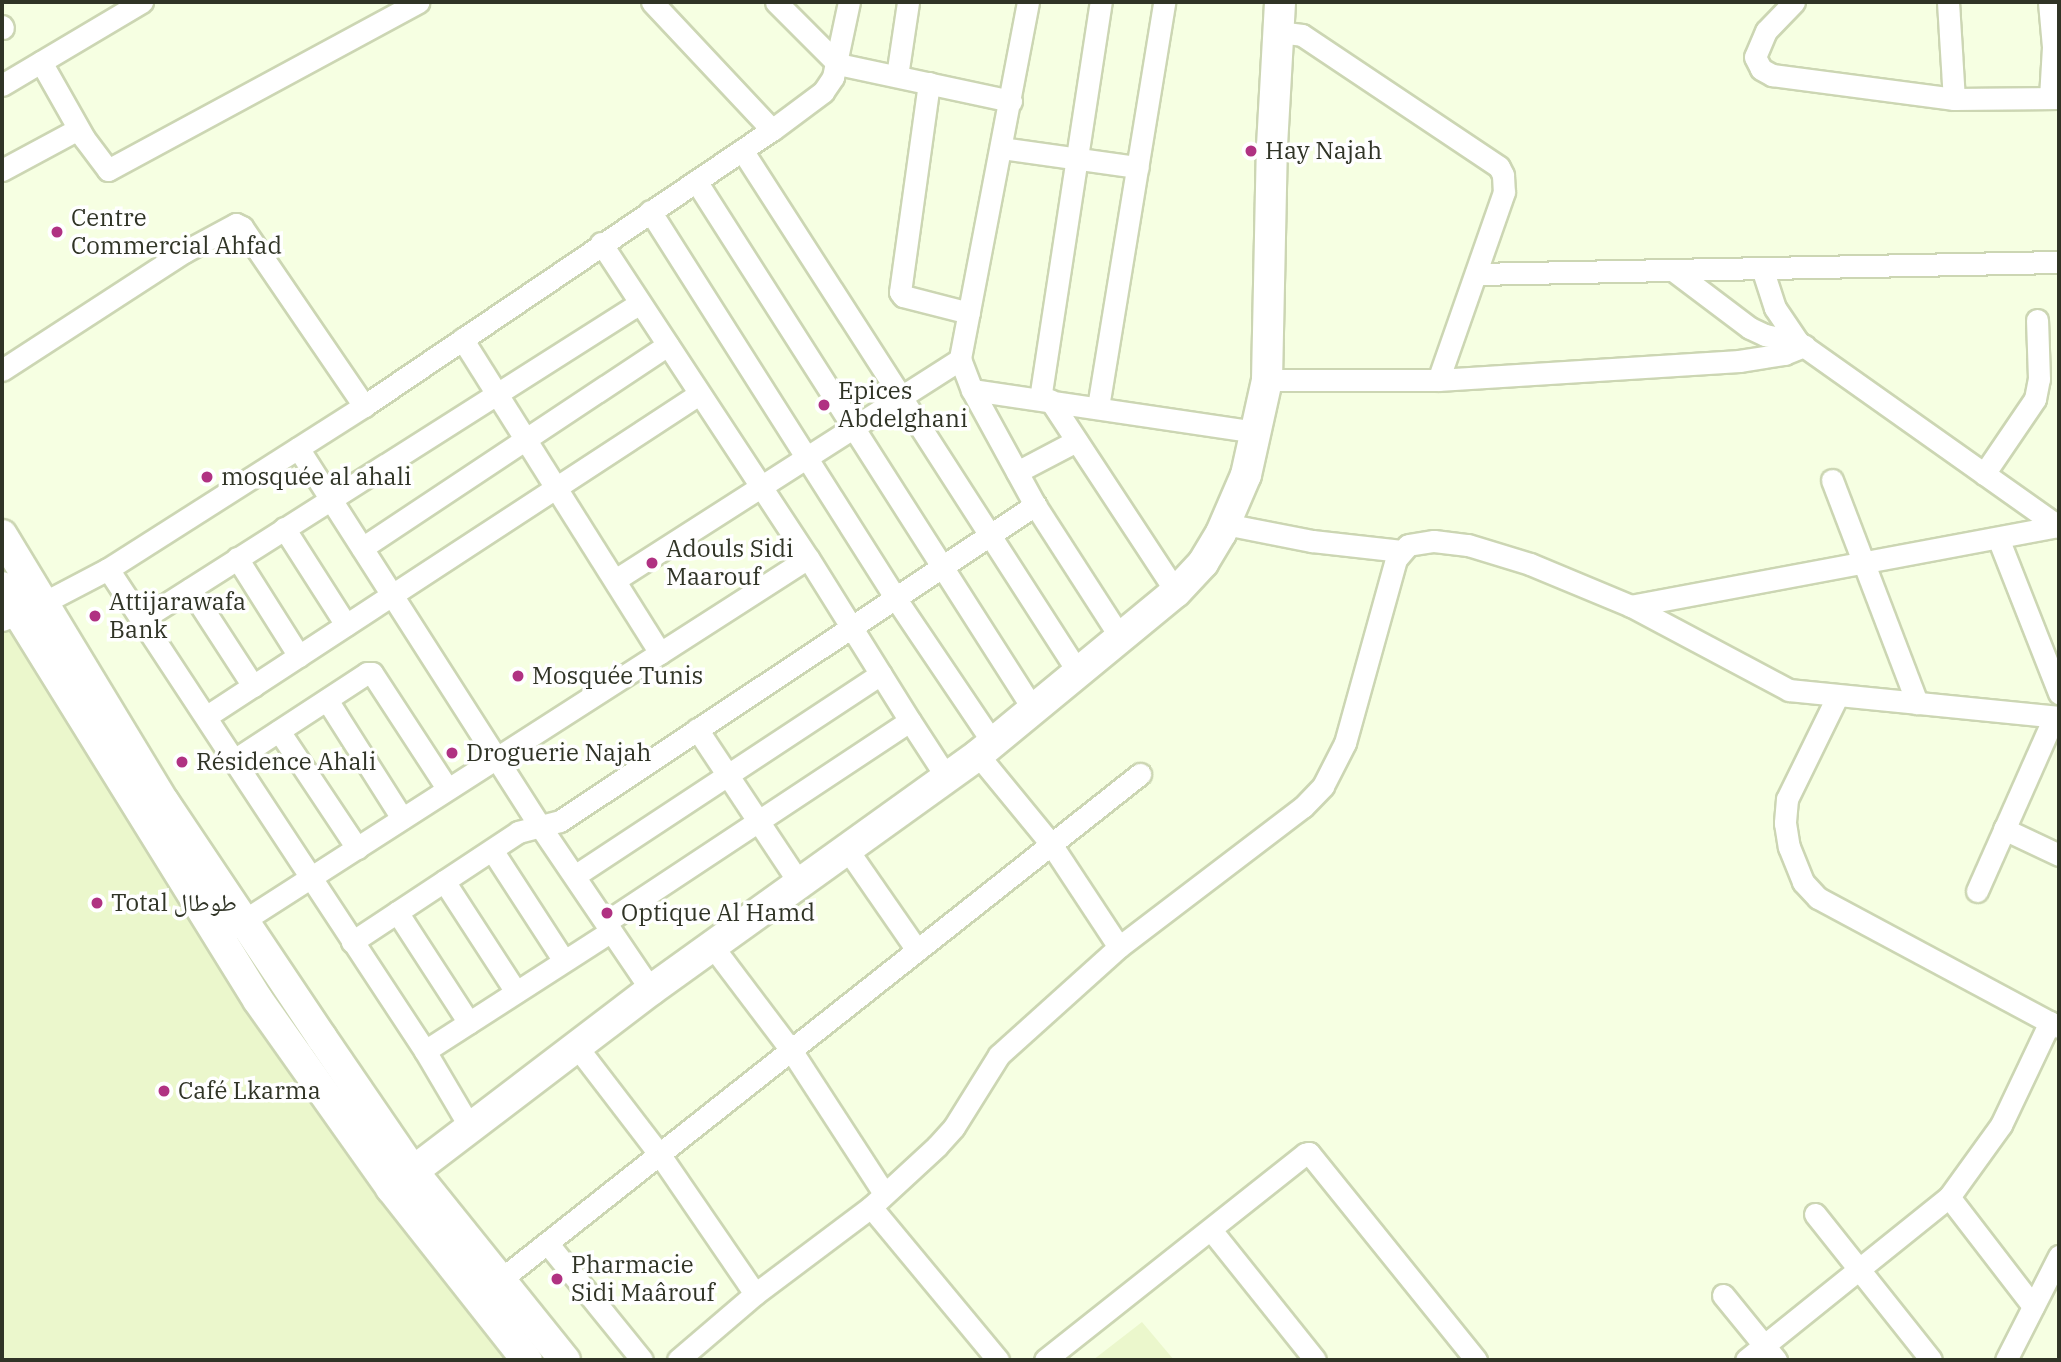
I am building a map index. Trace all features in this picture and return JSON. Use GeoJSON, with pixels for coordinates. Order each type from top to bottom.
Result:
{"type":"FeatureCollection","features":[{"type":"Feature","properties":{"kind":"street"},"geometry":{"type":"LineString","coordinates":[[2,85],[41,62],[106,11],[142,2]]}},
{"type":"Feature","properties":{"kind":"street"},"geometry":{"type":"LineString","coordinates":[[41,62],[78,129],[108,170],[419,2]]}},
{"type":"Feature","properties":{"kind":"street"},"geometry":{"type":"LineString","coordinates":[[652,2],[772,130]]}},
{"type":"Feature","properties":{"kind":"street"},"geometry":{"type":"LineString","coordinates":[[776,2],[838,64],[1011,100]]}},
{"type":"Feature","properties":{"kind":"street"},"geometry":{"type":"LineString","coordinates":[[21,612],[108,569],[298,449],[772,130],[823,92],[838,64],[849,2]]}},
{"type":"Feature","properties":{"kind":"street"},"geometry":{"type":"LineString","coordinates":[[897,76],[908,2]]}},
{"type":"Feature","properties":{"kind":"street"},"geometry":{"type":"LineString","coordinates":[[1028,2],[960,359],[972,390],[1035,505],[1120,637]]}},
{"type":"Feature","properties":{"kind":"street"},"geometry":{"type":"LineString","coordinates":[[1101,2],[1045,400],[1076,441],[1176,592]]}},
{"type":"Feature","properties":{"kind":"street"},"geometry":{"type":"LineString","coordinates":[[1098,407],[1164,2]]}},
{"type":"Feature","properties":{"kind":"street"},"geometry":{"type":"LineString","coordinates":[[401,1179],[651,990],[986,749],[1176,592],[1203,563],[1225,524],[1246,474],[1267,380],[1280,2]]}},
{"type":"Feature","properties":{"kind":"street"},"geometry":{"type":"LineString","coordinates":[[1794,2],[1766,31],[1759,44],[1755,57],[1761,69],[1787,79],[1954,99],[2055,97],[2049,2]]}},
{"type":"Feature","properties":{"kind":"street"},"geometry":{"type":"LineString","coordinates":[[1948,2],[1954,99]]}},
{"type":"Feature","properties":{"kind":"street"},"geometry":{"type":"LineString","coordinates":[[1278,32],[1301,35],[1499,167],[1504,192],[1438,380]]}},
{"type":"Feature","properties":{"kind":"street"},"geometry":{"type":"LineString","coordinates":[[929,83],[900,292],[903,296],[969,313]]}},
{"type":"Feature","properties":{"kind":"street"},"geometry":{"type":"LineString","coordinates":[[2,170],[78,129]]}},
{"type":"Feature","properties":{"kind":"street"},"geometry":{"type":"LineString","coordinates":[[1002,148],[1138,167]]}},
{"type":"Feature","properties":{"kind":"street"},"geometry":{"type":"LineString","coordinates":[[742,150],[1078,672]]}},
{"type":"Feature","properties":{"kind":"street"},"geometry":{"type":"LineString","coordinates":[[695,181],[1033,709]]}},
{"type":"Feature","properties":{"kind":"street"},"geometry":{"type":"LineString","coordinates":[[650,211],[896,599],[986,749],[1119,947]]}},
{"type":"Feature","properties":{"kind":"street"},"geometry":{"type":"LineString","coordinates":[[2,370],[184,252],[236,224],[242,227],[364,406]]}},
{"type":"Feature","properties":{"kind":"street"},"geometry":{"type":"LineString","coordinates":[[601,243],[761,485],[947,778]]}},
{"type":"Feature","properties":{"kind":"street"},"geometry":{"type":"LineString","coordinates":[[1476,274],[2059,262]]}},
{"type":"Feature","properties":{"kind":"street"},"geometry":{"type":"LineString","coordinates":[[1762,268],[1775,308],[1801,344],[2059,526]]}},
{"type":"Feature","properties":{"kind":"street"},"geometry":{"type":"LineString","coordinates":[[1673,270],[1750,328],[1781,340],[1801,344]]}},
{"type":"Feature","properties":{"kind":"street"},"geometry":{"type":"LineString","coordinates":[[141,620],[640,303]]}},
{"type":"Feature","properties":{"kind":"street"},"geometry":{"type":"LineString","coordinates":[[1984,474],[2030,408],[2038,389],[2037,320]]}},
{"type":"Feature","properties":{"kind":"street"},"geometry":{"type":"LineString","coordinates":[[462,338],[660,653]]}},
{"type":"Feature","properties":{"kind":"street"},"geometry":{"type":"LineString","coordinates":[[1267,380],[1438,380],[1751,360],[1801,344]]}},
{"type":"Feature","properties":{"kind":"street"},"geometry":{"type":"LineString","coordinates":[[362,548],[668,345]]}},
{"type":"Feature","properties":{"kind":"street"},"geometry":{"type":"LineString","coordinates":[[615,580],[960,359]]}},
{"type":"Feature","properties":{"kind":"street"},"geometry":{"type":"LineString","coordinates":[[2038,389],[2059,387]]}},
{"type":"Feature","properties":{"kind":"street"},"geometry":{"type":"LineString","coordinates":[[972,390],[1257,432]]}},
{"type":"Feature","properties":{"kind":"street"},"geometry":{"type":"LineString","coordinates":[[207,716],[699,394]]}},
{"type":"Feature","properties":{"kind":"street"},"geometry":{"type":"LineString","coordinates":[[1017,472],[1076,441]]}},
{"type":"Feature","properties":{"kind":"street"},"geometry":{"type":"LineString","coordinates":[[298,449],[497,755],[540,826],[576,875],[651,990]]}},
{"type":"Feature","properties":{"kind":"street"},"geometry":{"type":"LineString","coordinates":[[1832,480],[1917,703]]}},
{"type":"Feature","properties":{"kind":"street"},"geometry":{"type":"LineString","coordinates":[[352,942],[518,832],[559,821],[1035,505]]}},
{"type":"Feature","properties":{"kind":"street"},"geometry":{"type":"LineString","coordinates":[[1225,524],[1312,541],[1401,551]]}},
{"type":"Feature","properties":{"kind":"street"},"geometry":{"type":"LineString","coordinates":[[1631,606],[2059,526]]}},
{"type":"Feature","properties":{"kind":"street"},"geometry":{"type":"LineString","coordinates":[[284,528],[346,625]]}},
{"type":"Feature","properties":{"kind":"street"},"geometry":{"type":"LineString","coordinates":[[2,535],[21,612]]}},
{"type":"Feature","properties":{"kind":"street"},"geometry":{"type":"LineString","coordinates":[[1998,538],[2059,693]]}},
{"type":"Feature","properties":{"kind":"street"},"geometry":{"type":"LineString","coordinates":[[678,1360],[755,1294],[878,1200],[954,1127],[999,1055],[1119,947],[1303,807],[1323,786],[1345,743],[1401,551],[1408,545],[1434,541],[1468,545],[1530,564],[1631,606],[1774,684],[1805,694],[2057,717],[1977,891]]}},
{"type":"Feature","properties":{"kind":"street"},"geometry":{"type":"LineString","coordinates":[[237,558],[299,656]]}},
{"type":"Feature","properties":{"kind":"street"},"geometry":{"type":"LineString","coordinates":[[232,928],[497,755],[808,558]]}},
{"type":"Feature","properties":{"kind":"street"},"geometry":{"type":"LineString","coordinates":[[108,569],[425,1051],[470,1127]]}},
{"type":"Feature","properties":{"kind":"street"},"geometry":{"type":"LineString","coordinates":[[2,587],[164,802],[232,928],[527,1360]]}},
{"type":"Feature","properties":{"kind":"street"},"geometry":{"type":"LineString","coordinates":[[190,589],[253,686]]}},
{"type":"Feature","properties":{"kind":"street"},"geometry":{"type":"LineString","coordinates":[[234,760],[368,673],[376,676],[447,788]]}},
{"type":"Feature","properties":{"kind":"street"},"geometry":{"type":"LineString","coordinates":[[576,875],[881,674]]}},
{"type":"Feature","properties":{"kind":"street"},"geometry":{"type":"LineString","coordinates":[[1746,1360],[1770,1353],[1859,1269],[1949,1197],[2001,1125],[2055,1024],[1818,898],[1803,882],[1789,847],[1785,823],[1787,799],[1837,697]]}},
{"type":"Feature","properties":{"kind":"street"},"geometry":{"type":"LineString","coordinates":[[327,699],[402,818]]}},
{"type":"Feature","properties":{"kind":"street"},"geometry":{"type":"LineString","coordinates":[[425,1051],[564,961],[608,926],[757,820],[910,721]]}},
{"type":"Feature","properties":{"kind":"street"},"geometry":{"type":"LineString","coordinates":[[697,729],[800,884]]}},
{"type":"Feature","properties":{"kind":"street"},"geometry":{"type":"LineString","coordinates":[[279,731],[357,848]]}},
{"type":"Feature","properties":{"kind":"street"},"geometry":{"type":"LineString","coordinates":[[500,1280],[1140,774]]}},
{"type":"Feature","properties":{"kind":"street"},"geometry":{"type":"LineString","coordinates":[[2004,829],[2059,856]]}},
{"type":"Feature","properties":{"kind":"street"},"geometry":{"type":"LineString","coordinates":[[847,849],[917,950]]}},
{"type":"Feature","properties":{"kind":"street"},"geometry":{"type":"LineString","coordinates":[[492,850],[564,961]]}},
{"type":"Feature","properties":{"kind":"street"},"geometry":{"type":"LineString","coordinates":[[444,881],[516,992]]}},
{"type":"Feature","properties":{"kind":"street"},"geometry":{"type":"LineString","coordinates":[[397,912],[469,1023]]}},
{"type":"Feature","properties":{"kind":"street"},"geometry":{"type":"LineString","coordinates":[[713,947],[791,1050],[878,1200],[998,1360]]}},
{"type":"Feature","properties":{"kind":"street"},"geometry":{"type":"LineString","coordinates":[[577,1047],[660,1155],[755,1294]]}},
{"type":"Feature","properties":{"kind":"street"},"geometry":{"type":"LineString","coordinates":[[1045,1360],[1309,1153],[1476,1360]]}},
{"type":"Feature","properties":{"kind":"street"},"geometry":{"type":"LineString","coordinates":[[401,1179],[500,1280],[565,1360]]}},
{"type":"Feature","properties":{"kind":"street"},"geometry":{"type":"LineString","coordinates":[[1949,1197],[2033,1306]]}},
{"type":"Feature","properties":{"kind":"street"},"geometry":{"type":"LineString","coordinates":[[1815,1214],[1931,1360]]}},
{"type":"Feature","properties":{"kind":"street"},"geometry":{"type":"LineString","coordinates":[[1211,1230],[1315,1360]]}},
{"type":"Feature","properties":{"kind":"street"},"geometry":{"type":"LineString","coordinates":[[548,1244],[642,1360]]}},
{"type":"Feature","properties":{"kind":"street"},"geometry":{"type":"LineString","coordinates":[[2006,1360],[2059,1256]]}},
{"type":"Feature","properties":{"kind":"street"},"geometry":{"type":"LineString","coordinates":[[1723,1295],[1770,1353]]}},
{"type":"Feature","properties":{"kind":"shaded area"},"geometry":{"type":"Polygon","coordinates":[[[2,522],[336,1039],[543,1360],[2,1360],[2,522]]]}},
{"type":"Feature","properties":{"kind":"shaded area"},"geometry":{"type":"Polygon","coordinates":[[[1142,1322],[1174,1360],[1093,1360],[1142,1322]]]}},
{"type":"Feature","properties":{"kind":"place","name":"Hay Najah"},"geometry":{"type":"Point","coordinates":[1251,151]}},
{"type":"Feature","properties":{"kind":"place","name":"Centre Commercial Ahfad"},"geometry":{"type":"Point","coordinates":[57,232]}},
{"type":"Feature","properties":{"kind":"place","name":"Epices Abdelghani"},"geometry":{"type":"Point","coordinates":[824,405]}},
{"type":"Feature","properties":{"kind":"place","name":"mosquée al ahali"},"geometry":{"type":"Point","coordinates":[207,477]}},
{"type":"Feature","properties":{"kind":"place","name":"Adouls Sidi Maarouf"},"geometry":{"type":"Point","coordinates":[652,563]}},
{"type":"Feature","properties":{"kind":"place","name":"Attijarawafa Bank"},"geometry":{"type":"Point","coordinates":[95,616]}},
{"type":"Feature","properties":{"kind":"place","name":"Mosquée Tunis"},"geometry":{"type":"Point","coordinates":[518,676]}},
{"type":"Feature","properties":{"kind":"place","name":"Droguerie Najah"},"geometry":{"type":"Point","coordinates":[452,753]}},
{"type":"Feature","properties":{"kind":"place","name":"Résidence Ahali"},"geometry":{"type":"Point","coordinates":[182,762]}},
{"type":"Feature","properties":{"kind":"place","name":"Total طوطال"},"geometry":{"type":"Point","coordinates":[97,903]}},
{"type":"Feature","properties":{"kind":"place","name":"Optique Al Hamd"},"geometry":{"type":"Point","coordinates":[607,913]}},
{"type":"Feature","properties":{"kind":"place","name":"Café Lkarma"},"geometry":{"type":"Point","coordinates":[164,1091]}},
{"type":"Feature","properties":{"kind":"place","name":"Pharmacie Sidi Maârouf"},"geometry":{"type":"Point","coordinates":[557,1279]}}]}
